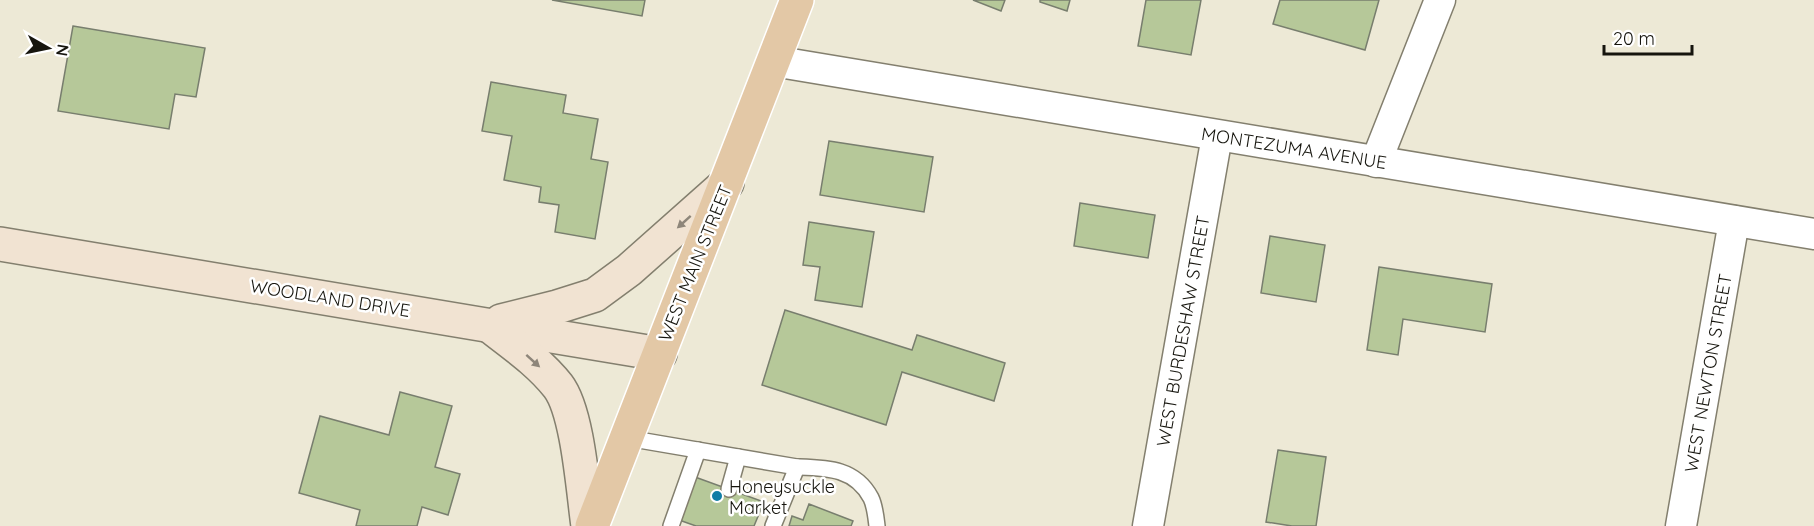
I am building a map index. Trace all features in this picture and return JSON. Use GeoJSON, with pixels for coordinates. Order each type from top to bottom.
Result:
{"type":"FeatureCollection","features":[{"type":"Feature","properties":{"kind":"main road","name":"WEST MAIN STREET"},"geometry":{"type":"LineString","coordinates":[[590,526],[627,438],[797,0]]}},
{"type":"Feature","properties":{"kind":"main road"},"geometry":{"type":"LineString","coordinates":[[488,324],[557,308],[594,296],[629,270],[727,183]]}},
{"type":"Feature","properties":{"kind":"main road","name":"WOODLAND DRIVE"},"geometry":{"type":"LineString","coordinates":[[0,244],[660,354]]}},
{"type":"Feature","properties":{"kind":"main road"},"geometry":{"type":"LineString","coordinates":[[488,324],[535,361],[559,387],[572,418],[590,526]]}},
{"type":"Feature","properties":{"kind":"street"},"geometry":{"type":"LineString","coordinates":[[1376,162],[1440,0]]}},
{"type":"Feature","properties":{"kind":"street","name":"MONTEZUMA AVENUE"},"geometry":{"type":"LineString","coordinates":[[773,61],[1814,234]]}},
{"type":"Feature","properties":{"kind":"street","name":"WEST BURDESHAW STREET"},"geometry":{"type":"LineString","coordinates":[[1148,526],[1217,136]]}},
{"type":"Feature","properties":{"kind":"street","name":"WEST NEWTON STREET"},"geometry":{"type":"LineString","coordinates":[[1681,526],[1734,221]]}},
{"type":"Feature","properties":{"kind":"lane"},"geometry":{"type":"LineString","coordinates":[[627,438],[797,467],[825,468],[853,476],[872,499],[878,526]]}},
{"type":"Feature","properties":{"kind":"lane"},"geometry":{"type":"LineString","coordinates":[[671,526],[698,450]]}},
{"type":"Feature","properties":{"kind":"lane"},"geometry":{"type":"LineString","coordinates":[[729,489],[738,457]]}},
{"type":"Feature","properties":{"kind":"lane"},"geometry":{"type":"LineString","coordinates":[[773,526],[797,467]]}},
{"type":"Feature","properties":{"kind":"building"},"geometry":{"type":"Polygon","coordinates":[[[552,0],[645,0],[642,16],[552,0]]]}},
{"type":"Feature","properties":{"kind":"building"},"geometry":{"type":"Polygon","coordinates":[[[973,0],[1005,0],[1001,11],[973,0]]]}},
{"type":"Feature","properties":{"kind":"building"},"geometry":{"type":"Polygon","coordinates":[[[1040,0],[1070,0],[1067,11],[1040,2],[1040,0]]]}},
{"type":"Feature","properties":{"kind":"building"},"geometry":{"type":"Polygon","coordinates":[[[1146,0],[1201,0],[1191,55],[1138,46],[1146,0]]]}},
{"type":"Feature","properties":{"kind":"building"},"geometry":{"type":"Polygon","coordinates":[[[1280,0],[1379,0],[1365,50],[1273,24],[1280,0]]]}},
{"type":"Feature","properties":{"kind":"building"},"geometry":{"type":"Polygon","coordinates":[[[73,26],[205,48],[196,97],[175,94],[169,129],[58,111],[73,26]]]}},
{"type":"Feature","properties":{"kind":"building"},"geometry":{"type":"Polygon","coordinates":[[[491,82],[566,95],[563,113],[598,119],[591,159],[608,162],[595,239],[555,232],[559,205],[539,202],[541,187],[504,180],[512,136],[482,131],[491,82]]]}},
{"type":"Feature","properties":{"kind":"building"},"geometry":{"type":"Polygon","coordinates":[[[829,141],[933,157],[924,212],[820,195],[829,141]]]}},
{"type":"Feature","properties":{"kind":"building"},"geometry":{"type":"Polygon","coordinates":[[[1080,203],[1155,215],[1148,258],[1074,246],[1080,203]]]}},
{"type":"Feature","properties":{"kind":"building"},"geometry":{"type":"Polygon","coordinates":[[[809,222],[874,232],[862,307],[815,300],[820,267],[803,265],[809,222]]]}},
{"type":"Feature","properties":{"kind":"building"},"geometry":{"type":"Polygon","coordinates":[[[1270,236],[1325,245],[1316,302],[1261,293],[1270,236]]]}},
{"type":"Feature","properties":{"kind":"building"},"geometry":{"type":"Polygon","coordinates":[[[1379,267],[1492,284],[1485,332],[1403,319],[1398,355],[1367,350],[1379,267]]]}},
{"type":"Feature","properties":{"kind":"building"},"geometry":{"type":"Polygon","coordinates":[[[785,310],[912,350],[917,335],[1005,363],[994,401],[902,372],[886,425],[762,385],[785,310]]]}},
{"type":"Feature","properties":{"kind":"building"},"geometry":{"type":"Polygon","coordinates":[[[400,392],[452,406],[435,467],[460,474],[448,515],[422,507],[417,526],[356,526],[360,510],[299,493],[320,416],[389,435],[400,392]]]}},
{"type":"Feature","properties":{"kind":"building"},"geometry":{"type":"Polygon","coordinates":[[[1278,450],[1326,457],[1316,526],[1292,526],[1266,522],[1278,450]]]}},
{"type":"Feature","properties":{"kind":"building","name":"Honeysuckle Market"},"geometry":{"type":"Polygon","coordinates":[[[695,477],[764,502],[754,526],[696,526],[679,520],[695,477]]]}},
{"type":"Feature","properties":{"kind":"building"},"geometry":{"type":"Polygon","coordinates":[[[809,504],[853,521],[851,526],[789,526],[792,516],[803,520],[809,504]]]}},
{"type":"Feature","properties":{"kind":"place","name":"Honeysuckle Market"},"geometry":{"type":"Point","coordinates":[717,496]}}]}
